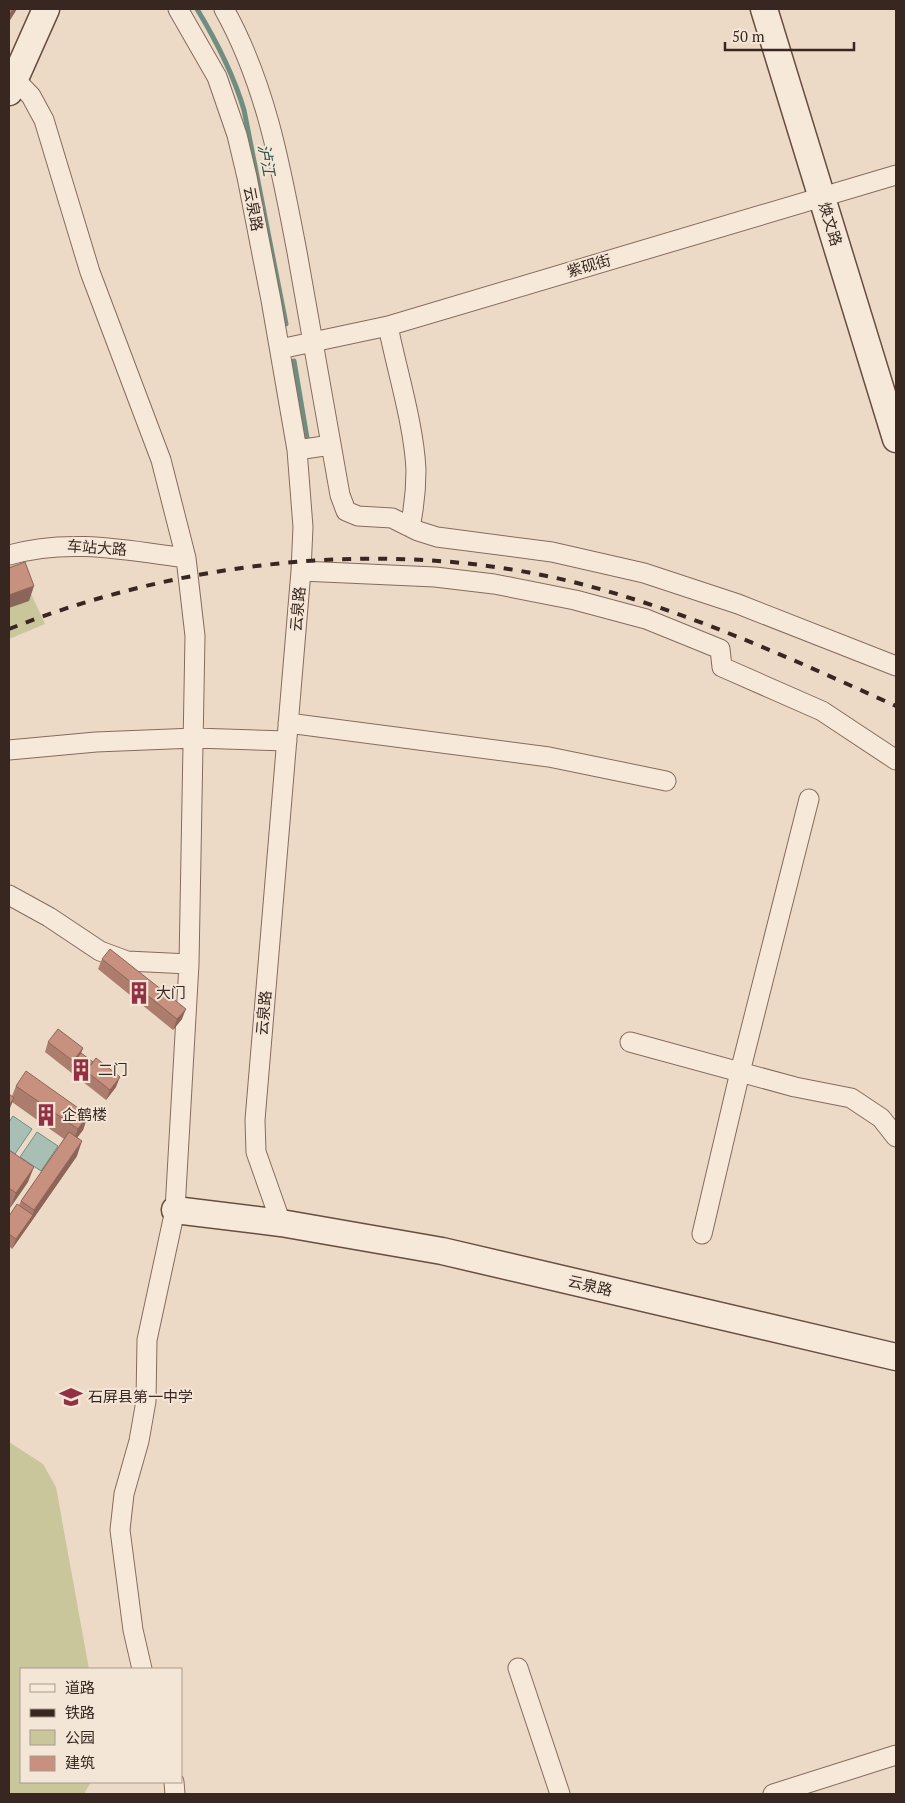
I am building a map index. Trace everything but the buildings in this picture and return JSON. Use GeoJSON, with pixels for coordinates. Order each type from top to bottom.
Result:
{"type":"FeatureCollection","features":[{"type":"Feature","properties":{"kind":"street"},"geometry":{"type":"LineString","coordinates":[[46,9],[11,82],[31,96],[44,120],[90,272],[161,460],[186,558],[195,636],[195,738],[189,964],[175,1210],[147,1340],[146,1401],[139,1441],[124,1494],[120,1530],[133,1630],[142,1668]]}},
{"type":"Feature","properties":{"kind":"street","name":"云泉路"},"geometry":{"type":"LineString","coordinates":[[178,9],[217,76],[237,135],[280,349],[297,450],[303,528],[301,571],[255,1120],[256,1152],[281,1223]]}},
{"type":"Feature","properties":{"kind":"street"},"geometry":{"type":"LineString","coordinates":[[224,9],[257,80],[269,122],[283,180],[314,342],[340,495],[346,511],[358,516],[392,518],[437,537],[552,552],[644,573],[738,604],[896,666]]}},
{"type":"Feature","properties":{"kind":"street","name":"焕文路"},"geometry":{"type":"LineString","coordinates":[[764,9],[896,439]]}},
{"type":"Feature","properties":{"kind":"street","name":"紫砚街"},"geometry":{"type":"LineString","coordinates":[[280,349],[388,326],[896,175]]}},
{"type":"Feature","properties":{"kind":"street"},"geometry":{"type":"LineString","coordinates":[[388,326],[416,469],[415,498],[410,527]]}},
{"type":"Feature","properties":{"kind":"street"},"geometry":{"type":"LineString","coordinates":[[297,450],[331,445]]}},
{"type":"Feature","properties":{"kind":"street","name":"车站大路"},"geometry":{"type":"LineString","coordinates":[[9,556],[42,547],[83,545],[186,558]]}},
{"type":"Feature","properties":{"kind":"street"},"geometry":{"type":"LineString","coordinates":[[301,571],[435,577],[494,584],[574,600],[646,619],[720,649],[722,667],[822,712],[896,760]]}},
{"type":"Feature","properties":{"kind":"street"},"geometry":{"type":"LineString","coordinates":[[9,750],[96,742],[287,732],[549,757],[666,781]]}},
{"type":"Feature","properties":{"kind":"street"},"geometry":{"type":"LineString","coordinates":[[702,1234],[740,1072],[809,798]]}},
{"type":"Feature","properties":{"kind":"street"},"geometry":{"type":"LineString","coordinates":[[9,895],[49,917],[100,951],[118,958],[127,961],[162,964],[189,964]]}},
{"type":"Feature","properties":{"kind":"street"},"geometry":{"type":"LineString","coordinates":[[630,1042],[740,1072],[851,1098],[880,1118],[896,1137]]}},
{"type":"Feature","properties":{"kind":"street","name":"云泉路"},"geometry":{"type":"LineString","coordinates":[[175,1210],[281,1223],[442,1252],[896,1357]]}},
{"type":"Feature","properties":{"kind":"street"},"geometry":{"type":"LineString","coordinates":[[518,1668],[560,1794]]}},
{"type":"Feature","properties":{"kind":"street"},"geometry":{"type":"LineString","coordinates":[[773,1794],[896,1755]]}},
{"type":"Feature","properties":{"kind":"green space"},"geometry":{"type":"Polygon","coordinates":[[[16,561],[45,624],[9,639],[9,564],[16,561]]]}},
{"type":"Feature","properties":{"kind":"green space"},"geometry":{"type":"Polygon","coordinates":[[[9,1442],[43,1464],[56,1487],[89,1668],[20,1668],[20,1783],[90,1783],[84,1794],[9,1794],[9,1442]]]}},
{"type":"Feature","properties":{"kind":"shaded area"},"geometry":{"type":"Polygon","coordinates":[[[13,1116],[32,1129],[15,1154],[9,1150],[9,1122],[13,1116]]]}},
{"type":"Feature","properties":{"kind":"shaded area"},"geometry":{"type":"Polygon","coordinates":[[[37,1132],[58,1146],[41,1171],[20,1157],[37,1132]]]}},
{"type":"Feature","properties":{"kind":"waterway","name":"泸江"},"geometry":{"type":"LineString","coordinates":[[197,9],[224,58],[244,110],[286,324]]}},
{"type":"Feature","properties":{"kind":"waterway","name":"泸江"},"geometry":{"type":"LineString","coordinates":[[294,361],[307,438]]}},
{"type":"Feature","properties":{"kind":"railway"},"geometry":{"type":"LineString","coordinates":[[9,629],[77,605],[147,586],[219,571],[292,562],[365,559],[438,561],[511,569],[622,595],[741,638],[896,706]]}},
{"type":"Feature","properties":{"kind":"place","name":"大门"},"geometry":{"type":"Point","coordinates":[139,993]}},
{"type":"Feature","properties":{"kind":"place","name":"二门"},"geometry":{"type":"Point","coordinates":[81,1070]}},
{"type":"Feature","properties":{"kind":"place","name":"企鹤楼"},"geometry":{"type":"Point","coordinates":[46,1115]}},
{"type":"Feature","properties":{"kind":"place","name":"石屏县第一中学"},"geometry":{"type":"Point","coordinates":[71,1397]}}]}
